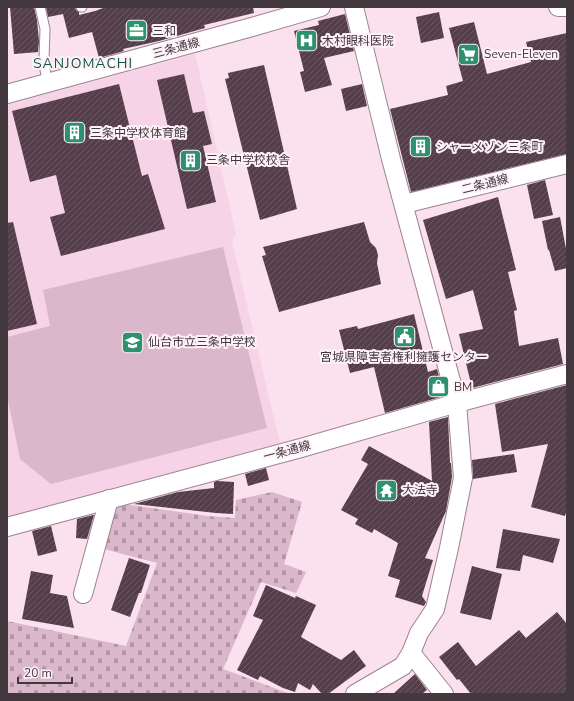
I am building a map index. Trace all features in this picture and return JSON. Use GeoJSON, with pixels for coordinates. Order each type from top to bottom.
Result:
{"type":"FeatureCollection","features":[{"type":"Feature","properties":{"kind":"street","name":"三条通線"},"geometry":{"type":"LineString","coordinates":[[7,94],[321,7]]}},
{"type":"Feature","properties":{"kind":"street"},"geometry":{"type":"LineString","coordinates":[[354,7],[391,159],[457,403],[463,478],[435,609],[419,633],[411,653],[403,666],[355,694]]}},
{"type":"Feature","properties":{"kind":"street"},"geometry":{"type":"LineString","coordinates":[[558,7],[567,7]]}},
{"type":"Feature","properties":{"kind":"street","name":"二条通線"},"geometry":{"type":"LineString","coordinates":[[404,204],[567,164]]}},
{"type":"Feature","properties":{"kind":"street","name":"一条通線"},"geometry":{"type":"LineString","coordinates":[[7,527],[301,448],[457,403],[567,374]]}},
{"type":"Feature","properties":{"kind":"street"},"geometry":{"type":"LineString","coordinates":[[83,594],[109,499]]}},
{"type":"Feature","properties":{"kind":"street"},"geometry":{"type":"LineString","coordinates":[[411,653],[444,694]]}},
{"type":"Feature","properties":{"kind":"lane"},"geometry":{"type":"LineString","coordinates":[[40,7],[45,29],[44,70],[48,83]]}},
{"type":"Feature","properties":{"kind":"shaded area","name":"仙台市立三条中学校"},"geometry":{"type":"Polygon","coordinates":[[[195,54],[236,234],[232,242],[280,443],[8,518],[7,105],[195,54]]]}},
{"type":"Feature","properties":{"kind":"green space"},"geometry":{"type":"Polygon","coordinates":[[[223,247],[267,428],[51,484],[20,459],[7,395],[7,337],[50,326],[43,290],[223,247]]]}},
{"type":"Feature","properties":{"kind":"green space"},"geometry":{"type":"Polygon","coordinates":[[[272,492],[302,502],[284,564],[306,572],[296,593],[261,582],[223,669],[290,694],[7,694],[7,621],[126,646],[157,563],[104,549],[116,503],[208,516],[235,518],[236,500],[272,492]]]}},
{"type":"Feature","properties":{"kind":"building"},"geometry":{"type":"Polygon","coordinates":[[[10,7],[34,7],[39,41],[38,52],[14,54],[10,7]]]}},
{"type":"Feature","properties":{"kind":"building"},"geometry":{"type":"Polygon","coordinates":[[[46,7],[75,7],[79,12],[79,15],[106,7],[253,7],[254,13],[204,25],[205,28],[123,49],[124,51],[99,58],[92,32],[69,38],[63,14],[48,17],[46,7]]]}},
{"type":"Feature","properties":{"kind":"building"},"geometry":{"type":"Polygon","coordinates":[[[439,12],[444,38],[421,43],[416,17],[439,12]]]}},
{"type":"Feature","properties":{"kind":"building"},"geometry":{"type":"Polygon","coordinates":[[[345,14],[354,51],[324,58],[332,85],[305,92],[300,72],[304,71],[294,31],[319,25],[318,21],[345,14]]]}},
{"type":"Feature","properties":{"kind":"building"},"geometry":{"type":"Polygon","coordinates":[[[474,22],[487,74],[531,62],[526,42],[567,33],[567,154],[411,192],[390,109],[448,95],[446,86],[463,81],[449,28],[474,22]]]}},
{"type":"Feature","properties":{"kind":"building"},"geometry":{"type":"Polygon","coordinates":[[[264,65],[297,209],[260,220],[225,79],[229,78],[228,73],[264,65]]]}},
{"type":"Feature","properties":{"kind":"building"},"geometry":{"type":"Polygon","coordinates":[[[184,74],[193,113],[204,111],[212,144],[203,146],[216,202],[187,209],[157,80],[184,74]]]}},
{"type":"Feature","properties":{"kind":"building"},"geometry":{"type":"Polygon","coordinates":[[[119,84],[142,176],[148,174],[165,229],[61,256],[50,217],[65,213],[56,175],[30,182],[12,111],[119,84]]]}},
{"type":"Feature","properties":{"kind":"building"},"geometry":{"type":"Polygon","coordinates":[[[362,84],[367,106],[346,111],[341,89],[362,84]]]}},
{"type":"Feature","properties":{"kind":"building"},"geometry":{"type":"Polygon","coordinates":[[[545,180],[553,215],[534,219],[527,185],[545,180]]]}},
{"type":"Feature","properties":{"kind":"building"},"geometry":{"type":"Polygon","coordinates":[[[498,197],[516,270],[508,272],[517,310],[514,311],[519,346],[558,338],[563,364],[472,388],[459,334],[483,329],[473,290],[446,299],[423,220],[498,197]]]}},
{"type":"Feature","properties":{"kind":"building"},"geometry":{"type":"Polygon","coordinates":[[[560,217],[567,254],[567,268],[555,271],[548,250],[542,221],[560,217]]]}},
{"type":"Feature","properties":{"kind":"building"},"geometry":{"type":"Polygon","coordinates":[[[13,222],[37,324],[7,331],[7,223],[13,222]]]}},
{"type":"Feature","properties":{"kind":"building"},"geometry":{"type":"Polygon","coordinates":[[[364,222],[370,242],[376,248],[378,255],[377,263],[381,284],[279,312],[262,256],[266,255],[263,247],[364,222]]]}},
{"type":"Feature","properties":{"kind":"building"},"geometry":{"type":"Polygon","coordinates":[[[414,314],[428,372],[437,369],[444,396],[385,413],[374,367],[350,373],[339,330],[357,326],[358,329],[414,314]]]}},
{"type":"Feature","properties":{"kind":"building"},"geometry":{"type":"Polygon","coordinates":[[[567,385],[567,509],[565,516],[531,507],[548,444],[502,452],[495,404],[567,385]]]}},
{"type":"Feature","properties":{"kind":"building"},"geometry":{"type":"Polygon","coordinates":[[[448,417],[452,477],[446,511],[425,558],[433,560],[422,596],[426,602],[424,606],[395,597],[400,580],[388,576],[398,543],[374,529],[372,533],[355,524],[358,519],[341,510],[368,464],[361,460],[369,446],[432,481],[429,422],[448,417]]]}},
{"type":"Feature","properties":{"kind":"building"},"geometry":{"type":"Polygon","coordinates":[[[514,454],[517,472],[473,479],[472,460],[514,454]]]}},
{"type":"Feature","properties":{"kind":"building"},"geometry":{"type":"Polygon","coordinates":[[[266,468],[269,480],[248,486],[245,474],[266,468]]]}},
{"type":"Feature","properties":{"kind":"building"},"geometry":{"type":"Polygon","coordinates":[[[214,482],[234,482],[233,514],[134,504],[178,492],[214,488],[214,482]]]}},
{"type":"Feature","properties":{"kind":"building"},"geometry":{"type":"Polygon","coordinates":[[[94,515],[87,539],[76,538],[77,519],[94,515]]]}},
{"type":"Feature","properties":{"kind":"building"},"geometry":{"type":"Polygon","coordinates":[[[51,526],[57,551],[38,556],[32,531],[51,526]]]}},
{"type":"Feature","properties":{"kind":"building"},"geometry":{"type":"Polygon","coordinates":[[[503,529],[560,539],[553,563],[523,555],[520,571],[496,568],[503,529]]]}},
{"type":"Feature","properties":{"kind":"building"},"geometry":{"type":"Polygon","coordinates":[[[129,558],[150,565],[141,593],[139,593],[130,617],[111,610],[129,558]]]}},
{"type":"Feature","properties":{"kind":"building"},"geometry":{"type":"Polygon","coordinates":[[[472,566],[502,574],[491,620],[460,613],[472,566]]]}},
{"type":"Feature","properties":{"kind":"building"},"geometry":{"type":"Polygon","coordinates":[[[31,571],[53,575],[50,593],[67,596],[74,628],[22,619],[31,571]]]}},
{"type":"Feature","properties":{"kind":"building"},"geometry":{"type":"Polygon","coordinates":[[[266,585],[295,598],[296,596],[316,605],[301,637],[341,660],[354,650],[366,666],[328,694],[322,694],[313,684],[310,690],[298,683],[295,692],[283,688],[260,676],[258,680],[237,670],[263,620],[253,616],[266,585]]]}},
{"type":"Feature","properties":{"kind":"building"},"geometry":{"type":"Polygon","coordinates":[[[557,612],[567,624],[567,694],[471,694],[459,679],[457,680],[439,657],[458,642],[476,666],[519,630],[526,638],[557,612]]]}},
{"type":"Feature","properties":{"kind":"building"},"geometry":{"type":"Polygon","coordinates":[[[415,674],[427,690],[422,694],[393,694],[415,674]]]}},
{"type":"Feature","properties":{"kind":"place","name":"三和"},"geometry":{"type":"Point","coordinates":[136,31]}},
{"type":"Feature","properties":{"kind":"place","name":"木村眼科医院"},"geometry":{"type":"Point","coordinates":[307,41]}},
{"type":"Feature","properties":{"kind":"place","name":"Seven-Eleven"},"geometry":{"type":"Point","coordinates":[468,54]}},
{"type":"Feature","properties":{"kind":"place","name":"三条中学校体育館"},"geometry":{"type":"Point","coordinates":[74,133]}},
{"type":"Feature","properties":{"kind":"place","name":"シャーメゾン三条町"},"geometry":{"type":"Point","coordinates":[420,147]}},
{"type":"Feature","properties":{"kind":"place","name":"三条中学校校舎"},"geometry":{"type":"Point","coordinates":[191,160]}},
{"type":"Feature","properties":{"kind":"place","name":"宮城県障害者権利擁護センター"},"geometry":{"type":"Point","coordinates":[404,336]}},
{"type":"Feature","properties":{"kind":"place","name":"仙台市立三条中学校"},"geometry":{"type":"Point","coordinates":[132,342]}},
{"type":"Feature","properties":{"kind":"place","name":"BM"},"geometry":{"type":"Point","coordinates":[438,387]}},
{"type":"Feature","properties":{"kind":"place","name":"大法寺"},"geometry":{"type":"Point","coordinates":[386,490]}},
{"type":"Feature","properties":{"kind":"district","name":"SANJOMACHI"},"geometry":{"type":"Point","coordinates":[83,63]}}]}
